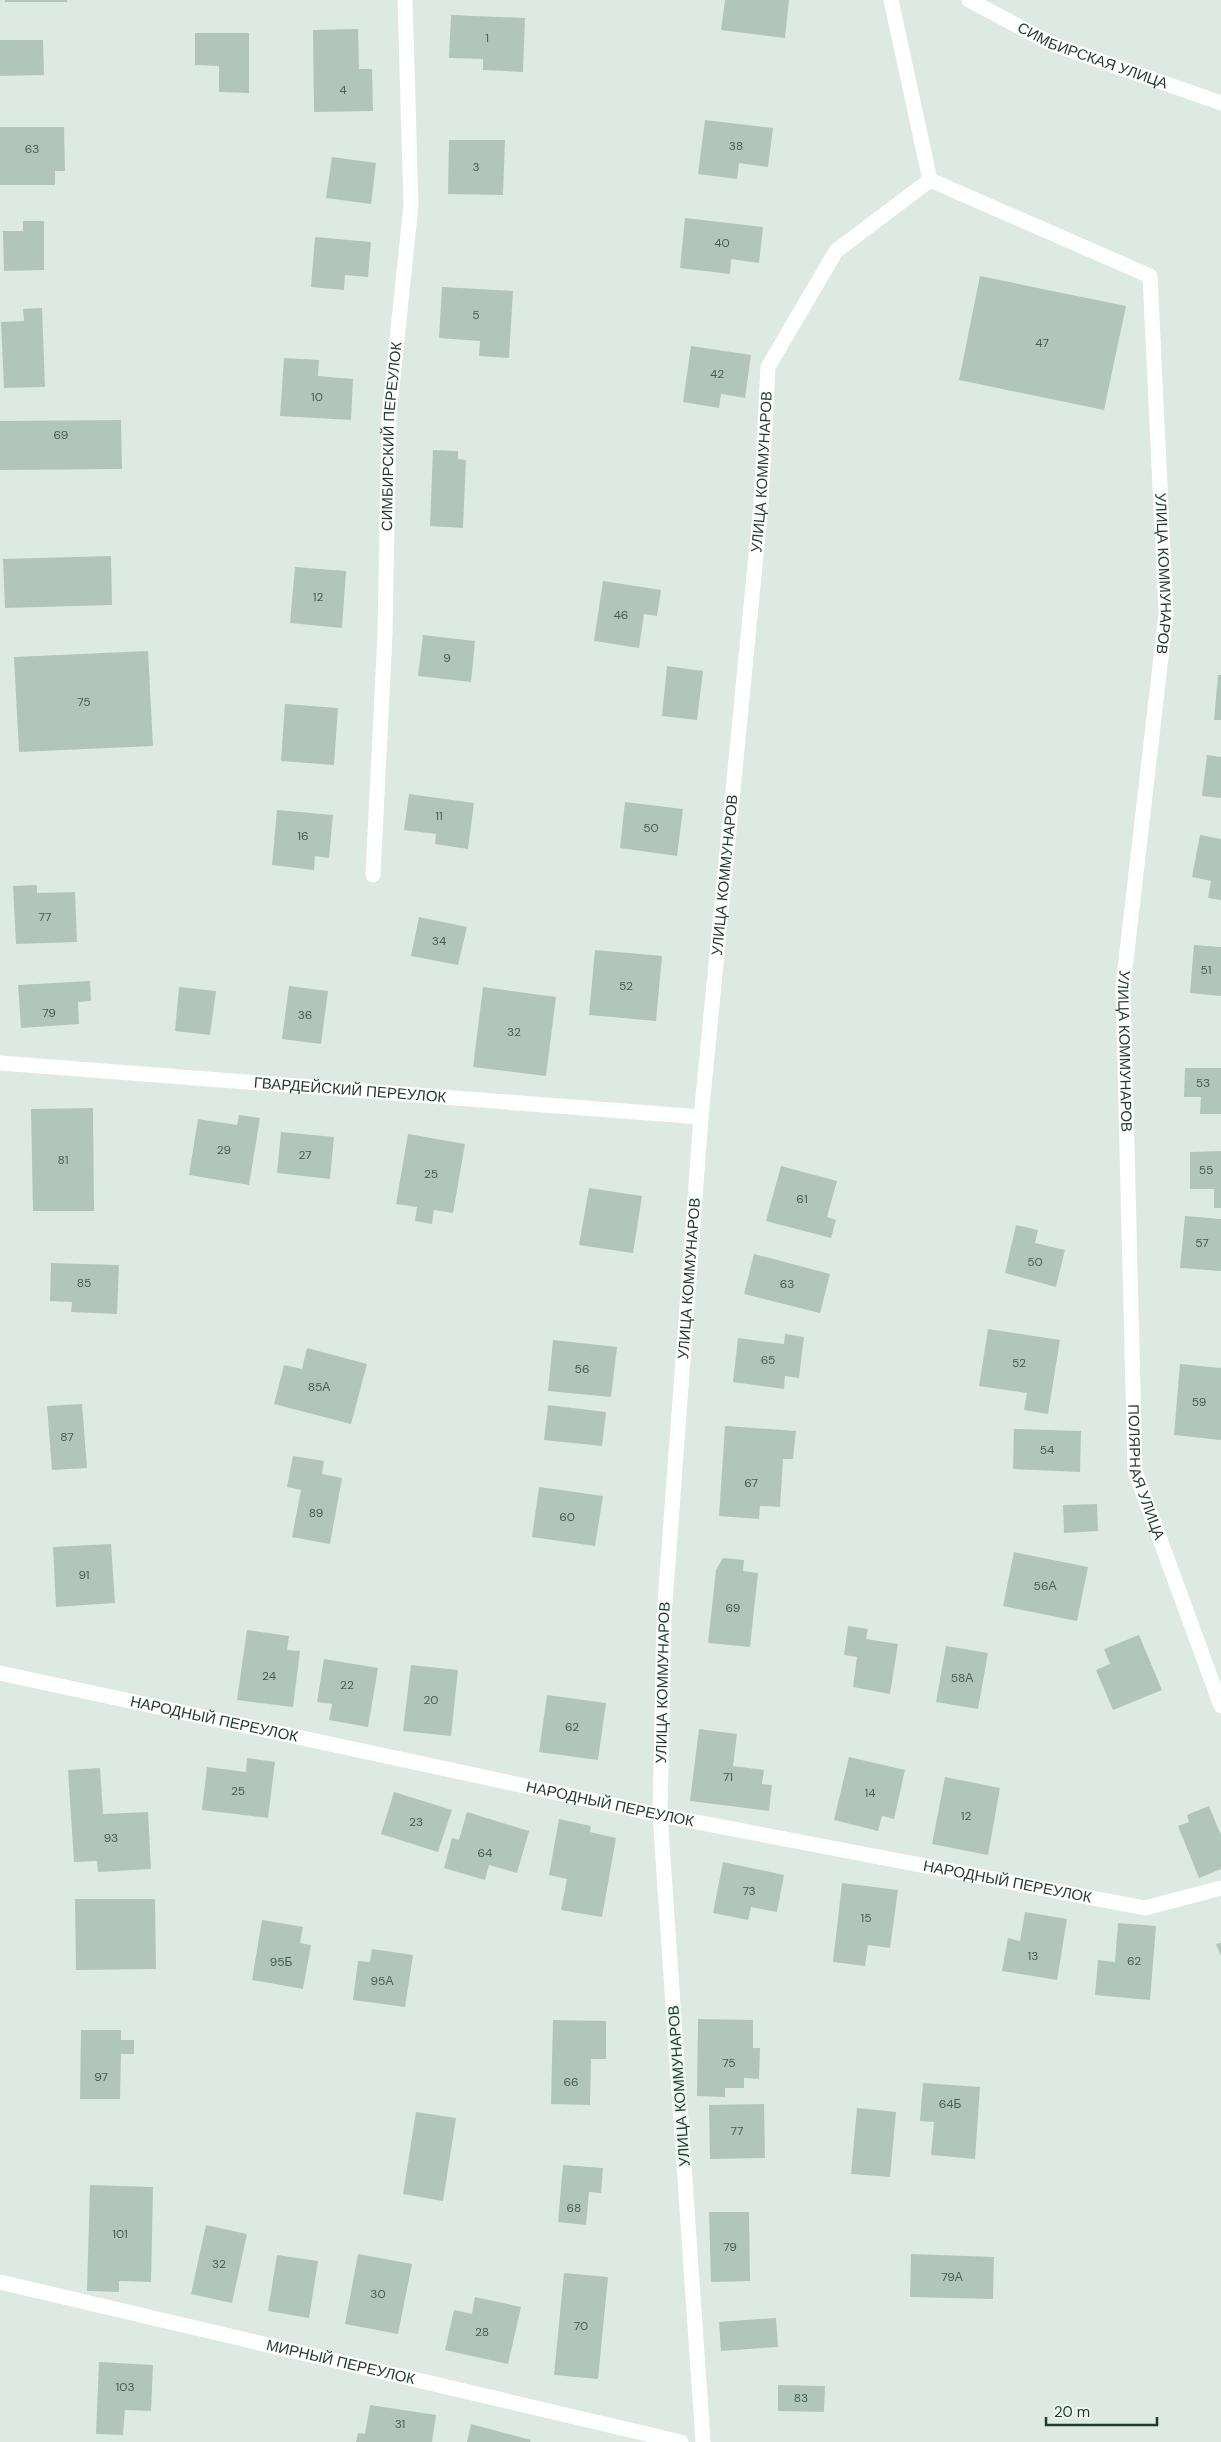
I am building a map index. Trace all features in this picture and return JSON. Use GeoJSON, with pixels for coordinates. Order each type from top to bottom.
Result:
{"type":"FeatureCollection","features":[{"type":"Feature","properties":{"kind":"street","name":"СИМБИРСКИЙ ПЕРЕУЛОК"},"geometry":{"type":"LineString","coordinates":[[373,875],[385,634],[389,416],[411,205],[405,0]]}},
{"type":"Feature","properties":{"kind":"street"},"geometry":{"type":"LineString","coordinates":[[891,0],[930,180]]}},
{"type":"Feature","properties":{"kind":"street","name":"СИМБИРСКАЯ УЛИЦА"},"geometry":{"type":"LineString","coordinates":[[969,0],[1052,44],[1221,103]]}},
{"type":"Feature","properties":{"kind":"street","name":"УЛИЦА КОММУНАРОВ"},"geometry":{"type":"LineString","coordinates":[[703,2442],[660,1815],[664,1616],[701,1118],[761,504],[768,367],[836,250],[930,180],[1150,276],[1166,614],[1123,986],[1129,1228]]}},
{"type":"Feature","properties":{"kind":"street","name":"ГВАРДЕЙСКИЙ ПЕРЕУЛОК"},"geometry":{"type":"LineString","coordinates":[[0,1063],[701,1118]]}},
{"type":"Feature","properties":{"kind":"street","name":"ПОЛЯРНАЯ УЛИЦА"},"geometry":{"type":"LineString","coordinates":[[1129,1228],[1134,1471],[1221,1706]]}},
{"type":"Feature","properties":{"kind":"street","name":"НАРОДНЫЙ ПЕРЕУЛОК"},"geometry":{"type":"LineString","coordinates":[[0,1673],[660,1815],[1144,1908],[1221,1888]]}},
{"type":"Feature","properties":{"kind":"street","name":"МИРНЫЙ ПЕРЕУЛОК"},"geometry":{"type":"LineString","coordinates":[[0,2282],[681,2442]]}},
{"type":"Feature","properties":{"kind":"building"},"geometry":{"type":"Polygon","coordinates":[[[5,0],[67,0],[67,2],[5,2],[5,0]]]}},
{"type":"Feature","properties":{"kind":"building"},"geometry":{"type":"Polygon","coordinates":[[[725,0],[789,0],[785,38],[721,30],[725,0]]]}},
{"type":"Feature","properties":{"kind":"building"},"geometry":{"type":"Polygon","coordinates":[[[451,15],[525,18],[523,72],[483,70],[483,59],[449,58],[451,15]]]}},
{"type":"Feature","properties":{"kind":"building"},"geometry":{"type":"Polygon","coordinates":[[[358,29],[359,69],[372,69],[373,111],[314,112],[313,30],[358,29]]]}},
{"type":"Feature","properties":{"kind":"building"},"geometry":{"type":"Polygon","coordinates":[[[195,33],[249,33],[249,93],[219,92],[219,66],[195,65],[195,33]]]}},
{"type":"Feature","properties":{"kind":"building"},"geometry":{"type":"Polygon","coordinates":[[[0,40],[43,40],[44,75],[0,76],[0,40]]]}},
{"type":"Feature","properties":{"kind":"building"},"geometry":{"type":"Polygon","coordinates":[[[705,120],[773,128],[768,167],[739,163],[737,179],[698,174],[705,120]]]}},
{"type":"Feature","properties":{"kind":"building"},"geometry":{"type":"Polygon","coordinates":[[[0,127],[64,127],[65,171],[55,171],[55,185],[0,185],[0,127]]]}},
{"type":"Feature","properties":{"kind":"building"},"geometry":{"type":"Polygon","coordinates":[[[449,140],[505,140],[503,195],[448,194],[449,140]]]}},
{"type":"Feature","properties":{"kind":"building"},"geometry":{"type":"Polygon","coordinates":[[[332,157],[376,163],[371,204],[326,198],[332,157]]]}},
{"type":"Feature","properties":{"kind":"building"},"geometry":{"type":"Polygon","coordinates":[[[685,218],[763,227],[759,263],[731,259],[730,274],[680,268],[685,218]]]}},
{"type":"Feature","properties":{"kind":"building"},"geometry":{"type":"Polygon","coordinates":[[[23,221],[44,221],[44,270],[4,271],[3,231],[23,231],[23,221]]]}},
{"type":"Feature","properties":{"kind":"building"},"geometry":{"type":"Polygon","coordinates":[[[315,237],[371,242],[368,277],[345,275],[344,290],[311,287],[315,237]]]}},
{"type":"Feature","properties":{"kind":"building"},"geometry":{"type":"Polygon","coordinates":[[[980,276],[1126,306],[1104,410],[959,380],[980,276]]]}},
{"type":"Feature","properties":{"kind":"building"},"geometry":{"type":"Polygon","coordinates":[[[442,287],[513,291],[509,358],[479,356],[480,341],[439,338],[442,287]]]}},
{"type":"Feature","properties":{"kind":"building"},"geometry":{"type":"Polygon","coordinates":[[[42,308],[45,387],[4,388],[1,322],[24,321],[23,309],[42,308]]]}},
{"type":"Feature","properties":{"kind":"building"},"geometry":{"type":"Polygon","coordinates":[[[691,346],[751,355],[745,398],[721,394],[719,408],[683,402],[691,346]]]}},
{"type":"Feature","properties":{"kind":"building"},"geometry":{"type":"Polygon","coordinates":[[[284,358],[319,360],[318,376],[353,379],[351,420],[280,416],[284,358]]]}},
{"type":"Feature","properties":{"kind":"building"},"geometry":{"type":"Polygon","coordinates":[[[121,420],[122,469],[0,470],[0,421],[121,420]]]}},
{"type":"Feature","properties":{"kind":"building"},"geometry":{"type":"Polygon","coordinates":[[[433,450],[458,451],[458,459],[466,460],[463,528],[430,526],[433,450]]]}},
{"type":"Feature","properties":{"kind":"building"},"geometry":{"type":"Polygon","coordinates":[[[111,556],[112,605],[5,608],[3,559],[111,556]]]}},
{"type":"Feature","properties":{"kind":"building"},"geometry":{"type":"Polygon","coordinates":[[[295,567],[346,571],[342,628],[290,623],[295,567]]]}},
{"type":"Feature","properties":{"kind":"building"},"geometry":{"type":"Polygon","coordinates":[[[603,581],[661,590],[657,616],[644,614],[639,648],[594,641],[603,581]]]}},
{"type":"Feature","properties":{"kind":"building"},"geometry":{"type":"Polygon","coordinates":[[[423,635],[475,641],[471,682],[418,676],[423,635]]]}},
{"type":"Feature","properties":{"kind":"building"},"geometry":{"type":"Polygon","coordinates":[[[148,651],[153,746],[19,752],[14,657],[148,651]]]}},
{"type":"Feature","properties":{"kind":"building"},"geometry":{"type":"Polygon","coordinates":[[[667,666],[703,671],[697,720],[662,716],[667,666]]]}},
{"type":"Feature","properties":{"kind":"building"},"geometry":{"type":"Polygon","coordinates":[[[1218,675],[1221,675],[1221,720],[1214,720],[1218,675]]]}},
{"type":"Feature","properties":{"kind":"building"},"geometry":{"type":"Polygon","coordinates":[[[285,704],[338,708],[334,765],[281,761],[285,704]]]}},
{"type":"Feature","properties":{"kind":"building"},"geometry":{"type":"Polygon","coordinates":[[[1207,755],[1221,757],[1221,798],[1202,796],[1207,755]]]}},
{"type":"Feature","properties":{"kind":"building"},"geometry":{"type":"Polygon","coordinates":[[[409,794],[474,803],[468,849],[435,844],[436,834],[404,830],[409,794]]]}},
{"type":"Feature","properties":{"kind":"building"},"geometry":{"type":"Polygon","coordinates":[[[625,802],[683,809],[677,856],[620,848],[625,802]]]}},
{"type":"Feature","properties":{"kind":"building"},"geometry":{"type":"Polygon","coordinates":[[[277,810],[333,815],[329,858],[315,856],[314,870],[272,865],[277,810]]]}},
{"type":"Feature","properties":{"kind":"building"},"geometry":{"type":"Polygon","coordinates":[[[1200,835],[1221,839],[1221,900],[1208,898],[1211,881],[1192,877],[1200,835]]]}},
{"type":"Feature","properties":{"kind":"building"},"geometry":{"type":"Polygon","coordinates":[[[37,885],[37,893],[75,892],[77,942],[16,944],[13,886],[37,885]]]}},
{"type":"Feature","properties":{"kind":"building"},"geometry":{"type":"Polygon","coordinates":[[[419,917],[467,927],[458,965],[411,956],[419,917]]]}},
{"type":"Feature","properties":{"kind":"building"},"geometry":{"type":"Polygon","coordinates":[[[1194,945],[1221,947],[1221,996],[1190,993],[1194,945]]]}},
{"type":"Feature","properties":{"kind":"building"},"geometry":{"type":"Polygon","coordinates":[[[595,950],[662,956],[656,1021],[589,1015],[595,950]]]}},
{"type":"Feature","properties":{"kind":"building"},"geometry":{"type":"Polygon","coordinates":[[[90,981],[91,1001],[78,1002],[79,1024],[21,1028],[18,985],[90,981]]]}},
{"type":"Feature","properties":{"kind":"building"},"geometry":{"type":"Polygon","coordinates":[[[289,986],[328,991],[321,1044],[282,1039],[289,986]]]}},
{"type":"Feature","properties":{"kind":"building"},"geometry":{"type":"Polygon","coordinates":[[[179,987],[216,991],[210,1035],[175,1031],[179,987]]]}},
{"type":"Feature","properties":{"kind":"building"},"geometry":{"type":"Polygon","coordinates":[[[483,987],[556,997],[546,1076],[473,1067],[483,987]]]}},
{"type":"Feature","properties":{"kind":"building"},"geometry":{"type":"Polygon","coordinates":[[[1185,1068],[1221,1068],[1221,1114],[1200,1114],[1201,1097],[1184,1097],[1185,1068]]]}},
{"type":"Feature","properties":{"kind":"building"},"geometry":{"type":"Polygon","coordinates":[[[93,1108],[94,1211],[33,1211],[31,1109],[93,1108]]]}},
{"type":"Feature","properties":{"kind":"building"},"geometry":{"type":"Polygon","coordinates":[[[239,1115],[260,1118],[249,1185],[189,1175],[198,1119],[237,1125],[239,1115]]]}},
{"type":"Feature","properties":{"kind":"building"},"geometry":{"type":"Polygon","coordinates":[[[281,1132],[334,1137],[330,1179],[277,1173],[281,1132]]]}},
{"type":"Feature","properties":{"kind":"building"},"geometry":{"type":"Polygon","coordinates":[[[408,1134],[465,1144],[453,1213],[434,1210],[432,1224],[415,1221],[417,1207],[396,1204],[408,1134]]]}},
{"type":"Feature","properties":{"kind":"building"},"geometry":{"type":"Polygon","coordinates":[[[1221,1151],[1221,1208],[1214,1208],[1214,1189],[1190,1189],[1190,1152],[1221,1151]]]}},
{"type":"Feature","properties":{"kind":"building"},"geometry":{"type":"Polygon","coordinates":[[[781,1166],[837,1181],[827,1217],[836,1220],[831,1238],[766,1221],[781,1166]]]}},
{"type":"Feature","properties":{"kind":"building"},"geometry":{"type":"Polygon","coordinates":[[[589,1188],[642,1196],[633,1253],[579,1245],[589,1188]]]}},
{"type":"Feature","properties":{"kind":"building"},"geometry":{"type":"Polygon","coordinates":[[[1185,1216],[1221,1219],[1221,1271],[1180,1268],[1185,1216]]]}},
{"type":"Feature","properties":{"kind":"building"},"geometry":{"type":"Polygon","coordinates":[[[1016,1225],[1038,1230],[1035,1243],[1065,1250],[1056,1287],[1005,1273],[1016,1225]]]}},
{"type":"Feature","properties":{"kind":"building"},"geometry":{"type":"Polygon","coordinates":[[[754,1254],[830,1274],[820,1313],[744,1294],[754,1254]]]}},
{"type":"Feature","properties":{"kind":"building"},"geometry":{"type":"Polygon","coordinates":[[[51,1263],[119,1265],[117,1314],[71,1312],[72,1302],[50,1301],[51,1263]]]}},
{"type":"Feature","properties":{"kind":"building"},"geometry":{"type":"Polygon","coordinates":[[[988,1329],[1060,1340],[1048,1414],[1024,1410],[1027,1393],[979,1386],[988,1329]]]}},
{"type":"Feature","properties":{"kind":"building"},"geometry":{"type":"Polygon","coordinates":[[[785,1334],[804,1337],[799,1378],[785,1376],[784,1389],[733,1382],[738,1338],[784,1344],[785,1334]]]}},
{"type":"Feature","properties":{"kind":"building"},"geometry":{"type":"Polygon","coordinates":[[[553,1340],[617,1347],[611,1397],[548,1391],[553,1340]]]}},
{"type":"Feature","properties":{"kind":"building"},"geometry":{"type":"Polygon","coordinates":[[[307,1348],[367,1364],[351,1424],[274,1404],[284,1365],[302,1369],[307,1348]]]}},
{"type":"Feature","properties":{"kind":"building"},"geometry":{"type":"Polygon","coordinates":[[[1180,1364],[1221,1368],[1221,1440],[1174,1435],[1180,1364]]]}},
{"type":"Feature","properties":{"kind":"building"},"geometry":{"type":"Polygon","coordinates":[[[82,1404],[87,1468],[52,1470],[47,1406],[82,1404]]]}},
{"type":"Feature","properties":{"kind":"building"},"geometry":{"type":"Polygon","coordinates":[[[548,1405],[606,1412],[602,1446],[544,1440],[548,1405]]]}},
{"type":"Feature","properties":{"kind":"building"},"geometry":{"type":"Polygon","coordinates":[[[725,1426],[796,1431],[793,1459],[783,1459],[780,1507],[760,1506],[759,1519],[719,1516],[725,1426]]]}},
{"type":"Feature","properties":{"kind":"building"},"geometry":{"type":"Polygon","coordinates":[[[1014,1429],[1081,1431],[1080,1472],[1013,1469],[1014,1429]]]}},
{"type":"Feature","properties":{"kind":"building"},"geometry":{"type":"Polygon","coordinates":[[[293,1456],[324,1461],[322,1474],[342,1478],[330,1544],[292,1537],[301,1490],[287,1487],[293,1456]]]}},
{"type":"Feature","properties":{"kind":"building"},"geometry":{"type":"Polygon","coordinates":[[[539,1487],[603,1496],[595,1546],[532,1537],[539,1487]]]}},
{"type":"Feature","properties":{"kind":"building"},"geometry":{"type":"Polygon","coordinates":[[[1097,1504],[1098,1531],[1064,1533],[1063,1505],[1097,1504]]]}},
{"type":"Feature","properties":{"kind":"building"},"geometry":{"type":"Polygon","coordinates":[[[111,1544],[115,1603],[56,1607],[53,1547],[111,1544]]]}},
{"type":"Feature","properties":{"kind":"building"},"geometry":{"type":"Polygon","coordinates":[[[1014,1552],[1088,1567],[1077,1621],[1003,1606],[1014,1552]]]}},
{"type":"Feature","properties":{"kind":"building"},"geometry":{"type":"Polygon","coordinates":[[[723,1558],[744,1560],[743,1571],[758,1573],[750,1647],[708,1643],[716,1570],[723,1558]]]}},
{"type":"Feature","properties":{"kind":"building"},"geometry":{"type":"Polygon","coordinates":[[[848,1626],[868,1629],[866,1639],[898,1644],[890,1694],[853,1687],[857,1657],[844,1655],[848,1626]]]}},
{"type":"Feature","properties":{"kind":"building"},"geometry":{"type":"Polygon","coordinates":[[[247,1630],[289,1636],[287,1650],[300,1651],[293,1707],[237,1700],[247,1630]]]}},
{"type":"Feature","properties":{"kind":"building"},"geometry":{"type":"Polygon","coordinates":[[[1139,1635],[1162,1690],[1113,1710],[1096,1670],[1110,1664],[1104,1649],[1139,1635]]]}},
{"type":"Feature","properties":{"kind":"building"},"geometry":{"type":"Polygon","coordinates":[[[946,1646],[988,1653],[978,1709],[936,1702],[946,1646]]]}},
{"type":"Feature","properties":{"kind":"building"},"geometry":{"type":"Polygon","coordinates":[[[324,1659],[378,1668],[368,1727],[329,1720],[332,1704],[317,1702],[324,1659]]]}},
{"type":"Feature","properties":{"kind":"building"},"geometry":{"type":"Polygon","coordinates":[[[411,1665],[458,1670],[451,1736],[403,1731],[411,1665]]]}},
{"type":"Feature","properties":{"kind":"building"},"geometry":{"type":"Polygon","coordinates":[[[547,1695],[606,1703],[598,1760],[539,1752],[547,1695]]]}},
{"type":"Feature","properties":{"kind":"building"},"geometry":{"type":"Polygon","coordinates":[[[699,1729],[737,1734],[733,1766],[764,1770],[762,1784],[772,1785],[769,1811],[690,1801],[699,1729]]]}},
{"type":"Feature","properties":{"kind":"building"},"geometry":{"type":"Polygon","coordinates":[[[849,1757],[905,1770],[894,1819],[882,1816],[878,1831],[834,1820],[849,1757]]]}},
{"type":"Feature","properties":{"kind":"building"},"geometry":{"type":"Polygon","coordinates":[[[247,1758],[275,1762],[268,1818],[202,1810],[207,1767],[246,1772],[247,1758]]]}},
{"type":"Feature","properties":{"kind":"building"},"geometry":{"type":"Polygon","coordinates":[[[100,1768],[103,1814],[148,1812],[151,1869],[98,1872],[97,1861],[74,1862],[68,1770],[100,1768]]]}},
{"type":"Feature","properties":{"kind":"building"},"geometry":{"type":"Polygon","coordinates":[[[945,1777],[1000,1788],[988,1855],[932,1844],[945,1777]]]}},
{"type":"Feature","properties":{"kind":"building"},"geometry":{"type":"Polygon","coordinates":[[[394,1792],[452,1810],[438,1852],[381,1834],[394,1792]]]}},
{"type":"Feature","properties":{"kind":"building"},"geometry":{"type":"Polygon","coordinates":[[[1209,1806],[1221,1835],[1221,1869],[1199,1878],[1178,1826],[1189,1822],[1187,1815],[1209,1806]]]}},
{"type":"Feature","properties":{"kind":"building"},"geometry":{"type":"Polygon","coordinates":[[[467,1812],[529,1831],[517,1873],[489,1865],[485,1880],[444,1868],[452,1838],[459,1840],[467,1812]]]}},
{"type":"Feature","properties":{"kind":"building"},"geometry":{"type":"Polygon","coordinates":[[[559,1819],[591,1826],[590,1832],[616,1838],[602,1917],[561,1910],[567,1879],[549,1875],[559,1819]]]}},
{"type":"Feature","properties":{"kind":"building"},"geometry":{"type":"Polygon","coordinates":[[[723,1862],[784,1875],[777,1912],[751,1907],[748,1920],[713,1913],[723,1862]]]}},
{"type":"Feature","properties":{"kind":"building"},"geometry":{"type":"Polygon","coordinates":[[[842,1883],[898,1890],[890,1948],[868,1945],[865,1966],[833,1962],[842,1883]]]}},
{"type":"Feature","properties":{"kind":"building"},"geometry":{"type":"Polygon","coordinates":[[[75,1899],[155,1899],[156,1969],[76,1970],[75,1899]]]}},
{"type":"Feature","properties":{"kind":"building"},"geometry":{"type":"Polygon","coordinates":[[[1025,1912],[1067,1919],[1057,1980],[1002,1971],[1008,1938],[1020,1941],[1025,1912]]]}},
{"type":"Feature","properties":{"kind":"building"},"geometry":{"type":"Polygon","coordinates":[[[262,1920],[303,1927],[300,1943],[311,1945],[303,1989],[252,1980],[262,1920]]]}},
{"type":"Feature","properties":{"kind":"building"},"geometry":{"type":"Polygon","coordinates":[[[1118,1923],[1156,1926],[1150,2000],[1095,1995],[1098,1960],[1115,1962],[1118,1923]]]}},
{"type":"Feature","properties":{"kind":"building"},"geometry":{"type":"Polygon","coordinates":[[[1221,1943],[1221,1956],[1216,1944],[1221,1943]]]}},
{"type":"Feature","properties":{"kind":"building"},"geometry":{"type":"Polygon","coordinates":[[[372,1949],[413,1955],[405,2007],[353,2000],[358,1961],[370,1962],[372,1949]]]}},
{"type":"Feature","properties":{"kind":"building"},"geometry":{"type":"Polygon","coordinates":[[[698,2019],[753,2020],[753,2048],[760,2048],[759,2079],[744,2078],[744,2088],[725,2088],[725,2097],[697,2096],[698,2019]]]}},
{"type":"Feature","properties":{"kind":"building"},"geometry":{"type":"Polygon","coordinates":[[[553,2020],[606,2021],[606,2059],[591,2059],[590,2105],[551,2104],[553,2020]]]}},
{"type":"Feature","properties":{"kind":"building"},"geometry":{"type":"Polygon","coordinates":[[[81,2030],[121,2030],[121,2040],[134,2040],[134,2054],[121,2054],[120,2099],[80,2099],[81,2030]]]}},
{"type":"Feature","properties":{"kind":"building"},"geometry":{"type":"Polygon","coordinates":[[[923,2083],[980,2087],[975,2159],[931,2155],[934,2122],[920,2121],[923,2083]]]}},
{"type":"Feature","properties":{"kind":"building"},"geometry":{"type":"Polygon","coordinates":[[[764,2104],[765,2158],[710,2159],[709,2105],[764,2104]]]}},
{"type":"Feature","properties":{"kind":"building"},"geometry":{"type":"Polygon","coordinates":[[[857,2108],[896,2112],[890,2177],[851,2174],[857,2108]]]}},
{"type":"Feature","properties":{"kind":"building"},"geometry":{"type":"Polygon","coordinates":[[[416,2112],[456,2118],[443,2201],[403,2194],[416,2112]]]}},
{"type":"Feature","properties":{"kind":"building"},"geometry":{"type":"Polygon","coordinates":[[[563,2165],[603,2168],[601,2193],[589,2192],[586,2225],[558,2222],[563,2165]]]}},
{"type":"Feature","properties":{"kind":"building"},"geometry":{"type":"Polygon","coordinates":[[[90,2185],[153,2187],[151,2282],[119,2281],[119,2292],[87,2291],[90,2185]]]}},
{"type":"Feature","properties":{"kind":"building"},"geometry":{"type":"Polygon","coordinates":[[[709,2212],[749,2212],[750,2281],[711,2282],[709,2212]]]}},
{"type":"Feature","properties":{"kind":"building"},"geometry":{"type":"Polygon","coordinates":[[[206,2225],[247,2234],[232,2303],[191,2294],[206,2225]]]}},
{"type":"Feature","properties":{"kind":"building"},"geometry":{"type":"Polygon","coordinates":[[[358,2254],[412,2264],[398,2334],[345,2324],[358,2254]]]}},
{"type":"Feature","properties":{"kind":"building"},"geometry":{"type":"Polygon","coordinates":[[[911,2254],[994,2257],[993,2299],[910,2297],[911,2254]]]}},
{"type":"Feature","properties":{"kind":"building"},"geometry":{"type":"Polygon","coordinates":[[[277,2255],[318,2261],[309,2318],[268,2311],[277,2255]]]}},
{"type":"Feature","properties":{"kind":"building"},"geometry":{"type":"Polygon","coordinates":[[[564,2273],[608,2277],[598,2379],[554,2375],[564,2273]]]}},
{"type":"Feature","properties":{"kind":"building"},"geometry":{"type":"Polygon","coordinates":[[[475,2297],[521,2307],[508,2364],[445,2350],[454,2310],[472,2314],[475,2297]]]}},
{"type":"Feature","properties":{"kind":"building"},"geometry":{"type":"Polygon","coordinates":[[[776,2318],[778,2347],[721,2351],[719,2322],[776,2318]]]}},
{"type":"Feature","properties":{"kind":"building"},"geometry":{"type":"Polygon","coordinates":[[[99,2362],[153,2365],[151,2411],[125,2410],[123,2435],[96,2434],[99,2362]]]}},
{"type":"Feature","properties":{"kind":"building"},"geometry":{"type":"Polygon","coordinates":[[[778,2385],[825,2386],[824,2412],[778,2411],[778,2385]]]}},
{"type":"Feature","properties":{"kind":"building"},"geometry":{"type":"Polygon","coordinates":[[[370,2405],[436,2415],[432,2442],[356,2442],[358,2433],[365,2434],[370,2405]]]}},
{"type":"Feature","properties":{"kind":"building"},"geometry":{"type":"Polygon","coordinates":[[[471,2424],[531,2440],[530,2442],[467,2442],[471,2424]]]}}]}
